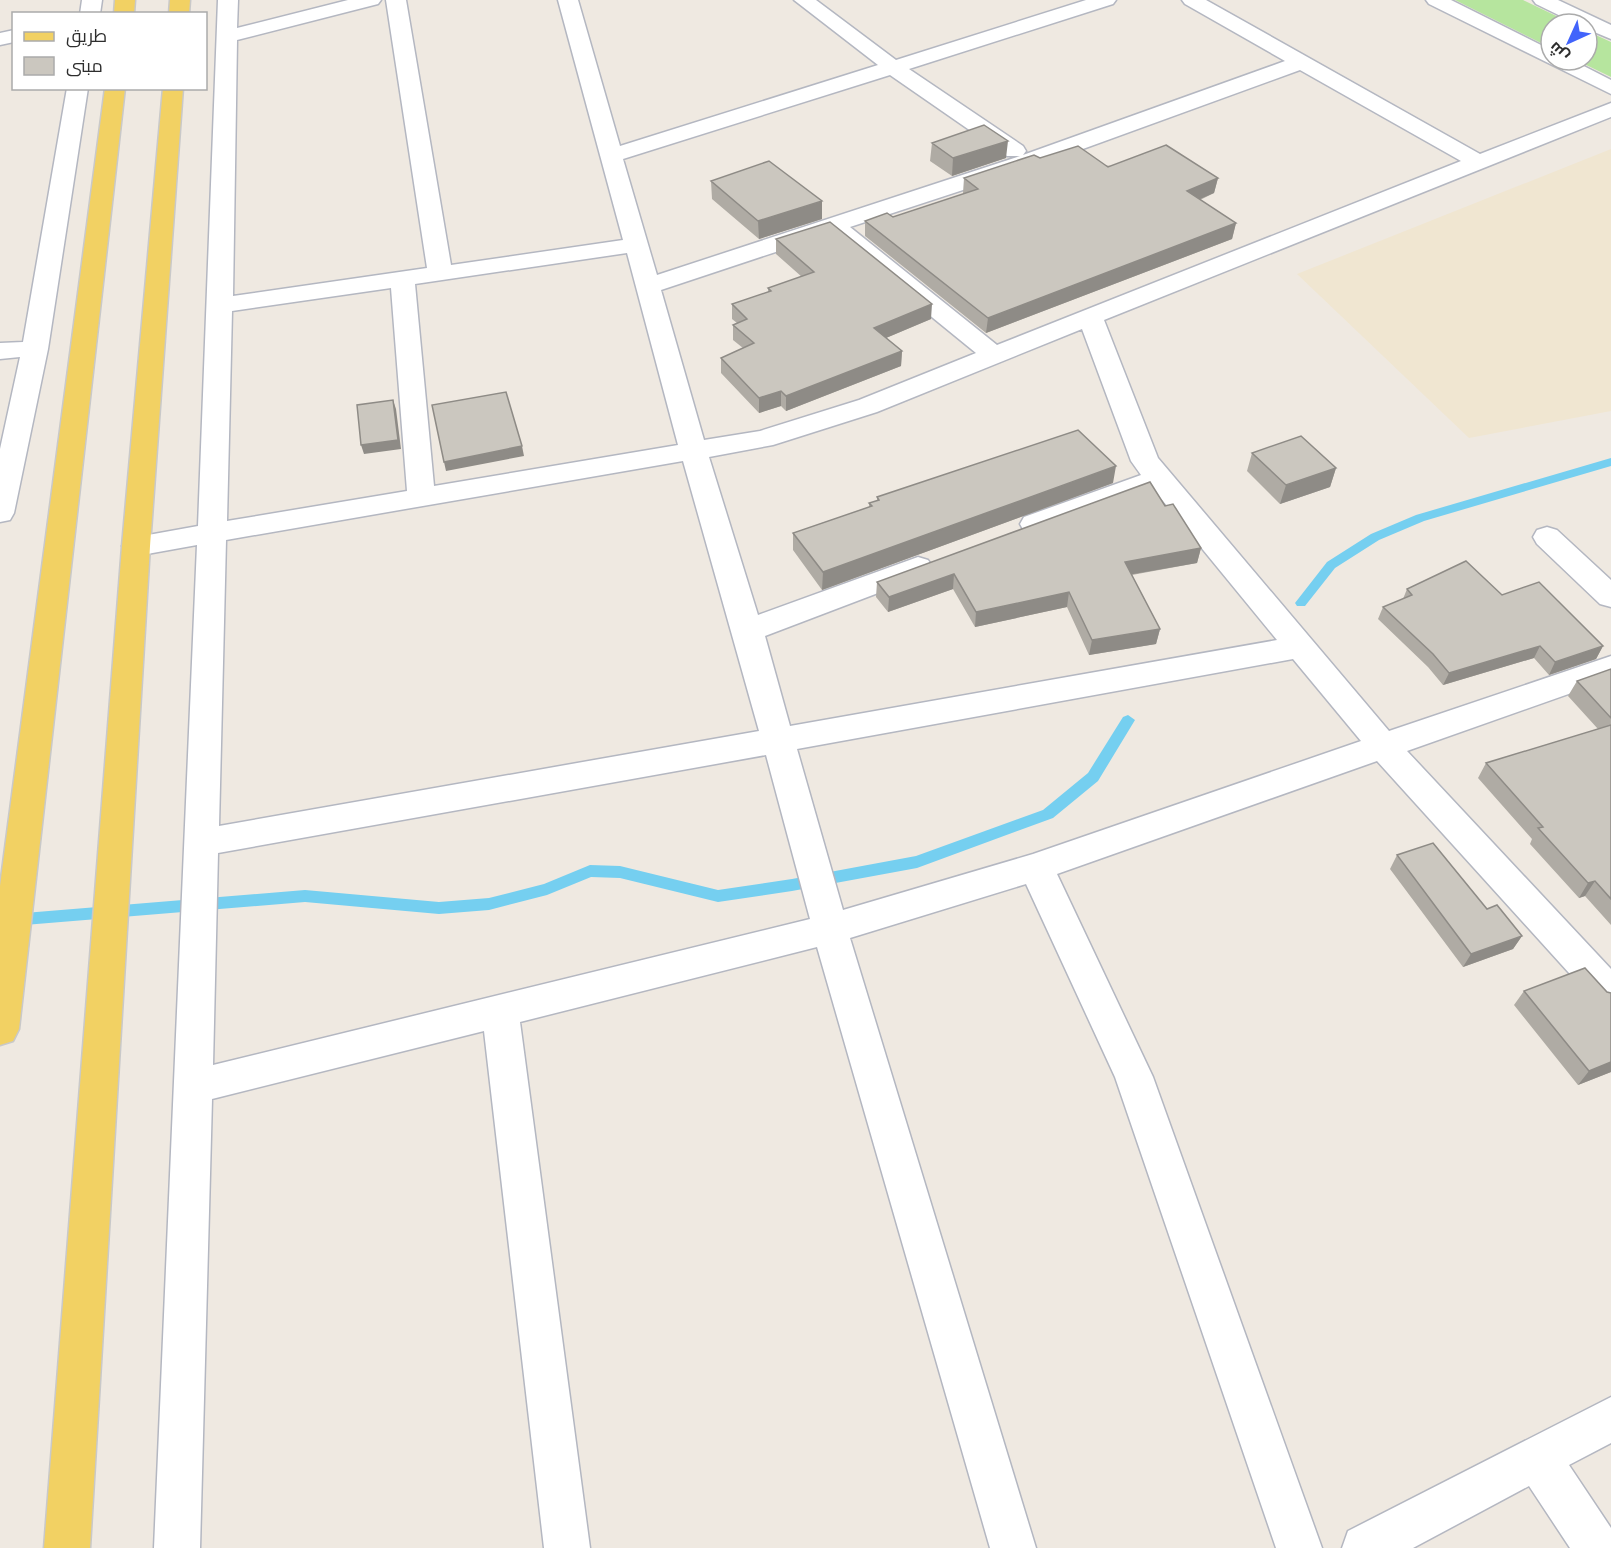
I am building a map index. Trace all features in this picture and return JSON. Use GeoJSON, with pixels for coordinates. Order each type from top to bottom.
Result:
{"type":"FeatureCollection","features":[{"type":"Feature","properties":{"kind":"main road"},"geometry":{"type":"LineString","coordinates":[[0,1029],[115,90]]}},
{"type":"Feature","properties":{"kind":"main road"},"geometry":{"type":"LineString","coordinates":[[67,1548],[136,546],[173,90]]}},
{"type":"Feature","properties":{"kind":"street"},"geometry":{"type":"LineString","coordinates":[[177,1548],[220,305],[228,0]]}},
{"type":"Feature","properties":{"kind":"street"},"geometry":{"type":"LineString","coordinates":[[227,37],[371,0]]}},
{"type":"Feature","properties":{"kind":"street"},"geometry":{"type":"LineString","coordinates":[[396,0],[440,273]]}},
{"type":"Feature","properties":{"kind":"street"},"geometry":{"type":"LineString","coordinates":[[567,0],[694,452],[748,631],[830,929],[1013,1548]]}},
{"type":"Feature","properties":{"kind":"street"},"geometry":{"type":"LineString","coordinates":[[804,0],[894,67],[1028,160]]}},
{"type":"Feature","properties":{"kind":"street"},"geometry":{"type":"LineString","coordinates":[[611,156],[1106,0]]}},
{"type":"Feature","properties":{"kind":"street"},"geometry":{"type":"LineString","coordinates":[[1192,0],[1479,162]]}},
{"type":"Feature","properties":{"kind":"street"},"geometry":{"type":"LineString","coordinates":[[1436,0],[1539,52]]}},
{"type":"Feature","properties":{"kind":"street"},"geometry":{"type":"LineString","coordinates":[[1543,0],[1611,33]]}},
{"type":"Feature","properties":{"kind":"street"},"geometry":{"type":"LineString","coordinates":[[648,286],[1028,160],[1302,62]]}},
{"type":"Feature","properties":{"kind":"street"},"geometry":{"type":"LineString","coordinates":[[1580,72],[1611,88]]}},
{"type":"Feature","properties":{"kind":"street"},"geometry":{"type":"LineString","coordinates":[[0,513],[35,349],[78,90]]}},
{"type":"Feature","properties":{"kind":"street"},"geometry":{"type":"LineString","coordinates":[[136,546],[763,440],[868,406],[1611,109]]}},
{"type":"Feature","properties":{"kind":"street"},"geometry":{"type":"LineString","coordinates":[[833,225],[994,355]]}},
{"type":"Feature","properties":{"kind":"street"},"geometry":{"type":"LineString","coordinates":[[220,305],[636,245]]}},
{"type":"Feature","properties":{"kind":"street"},"geometry":{"type":"LineString","coordinates":[[402,279],[421,496]]}},
{"type":"Feature","properties":{"kind":"street"},"geometry":{"type":"LineString","coordinates":[[1090,316],[1145,461],[1383,746],[1611,994]]}},
{"type":"Feature","properties":{"kind":"street"},"geometry":{"type":"LineString","coordinates":[[0,351],[35,349]]}},
{"type":"Feature","properties":{"kind":"street"},"geometry":{"type":"LineString","coordinates":[[1015,532],[1159,478]]}},
{"type":"Feature","properties":{"kind":"street"},"geometry":{"type":"LineString","coordinates":[[1547,537],[1611,597]]}},
{"type":"Feature","properties":{"kind":"street"},"geometry":{"type":"LineString","coordinates":[[748,631],[948,556]]}},
{"type":"Feature","properties":{"kind":"street"},"geometry":{"type":"LineString","coordinates":[[201,843],[1300,647]]}},
{"type":"Feature","properties":{"kind":"street"},"geometry":{"type":"LineString","coordinates":[[193,1087],[830,929],[1036,867],[1611,668]]}},
{"type":"Feature","properties":{"kind":"street"},"geometry":{"type":"LineString","coordinates":[[1036,867],[1134,1077],[1299,1548]]}},
{"type":"Feature","properties":{"kind":"street"},"geometry":{"type":"LineString","coordinates":[[500,1011],[567,1548]]}},
{"type":"Feature","properties":{"kind":"street"},"geometry":{"type":"LineString","coordinates":[[1365,1548],[1611,1419]]}},
{"type":"Feature","properties":{"kind":"street"},"geometry":{"type":"LineString","coordinates":[[1537,1458],[1597,1548]]}},
{"type":"Feature","properties":{"kind":"shaded area"},"geometry":{"type":"Polygon","coordinates":[[[1611,149],[1611,411],[1469,438],[1297,274],[1611,149]]]}},
{"type":"Feature","properties":{"kind":"green space"},"geometry":{"type":"Polygon","coordinates":[[[1455,0],[1523,0],[1548,12],[1539,12],[1539,42],[1455,0]]]}},
{"type":"Feature","properties":{"kind":"green space"},"geometry":{"type":"Polygon","coordinates":[[[1599,36],[1611,42],[1611,77],[1599,71],[1599,36]]]}},
{"type":"Feature","properties":{"kind":"building"},"geometry":{"type":"Polygon","coordinates":[[[984,125],[1008,141],[953,158],[932,143],[984,125]]]}},
{"type":"Feature","properties":{"kind":"building"},"geometry":{"type":"Polygon","coordinates":[[[1166,145],[1218,178],[1187,191],[1236,223],[988,318],[865,221],[887,213],[893,217],[978,189],[964,178],[1034,155],[1040,158],[1078,146],[1108,167],[1166,145]]]}},
{"type":"Feature","properties":{"kind":"building"},"geometry":{"type":"Polygon","coordinates":[[[769,161],[822,201],[758,221],[711,181],[769,161]]]}},
{"type":"Feature","properties":{"kind":"building"},"geometry":{"type":"Polygon","coordinates":[[[830,222],[932,304],[874,328],[902,351],[786,396],[781,391],[759,398],[721,358],[754,343],[733,325],[747,319],[732,304],[771,291],[768,288],[814,272],[776,239],[830,222]]]}},
{"type":"Feature","properties":{"kind":"building"},"geometry":{"type":"Polygon","coordinates":[[[506,392],[522,446],[444,462],[432,405],[506,392]]]}},
{"type":"Feature","properties":{"kind":"building"},"geometry":{"type":"Polygon","coordinates":[[[393,400],[398,440],[361,445],[357,405],[393,400]]]}},
{"type":"Feature","properties":{"kind":"building"},"geometry":{"type":"Polygon","coordinates":[[[1078,430],[1116,466],[823,572],[793,533],[872,506],[869,503],[879,500],[877,497],[1078,430]]]}},
{"type":"Feature","properties":{"kind":"building"},"geometry":{"type":"Polygon","coordinates":[[[1301,436],[1336,468],[1286,485],[1252,453],[1301,436]]]}},
{"type":"Feature","properties":{"kind":"building"},"geometry":{"type":"Polygon","coordinates":[[[1150,482],[1165,506],[1173,504],[1201,548],[1125,562],[1160,629],[1092,640],[1069,592],[976,612],[954,574],[889,597],[877,582],[1150,482]]]}},
{"type":"Feature","properties":{"kind":"building"},"geometry":{"type":"Polygon","coordinates":[[[1466,561],[1502,595],[1539,582],[1603,646],[1555,662],[1540,646],[1449,673],[1433,654],[1383,607],[1412,595],[1407,589],[1466,561]]]}},
{"type":"Feature","properties":{"kind":"building"},"geometry":{"type":"Polygon","coordinates":[[[1611,669],[1611,718],[1577,681],[1611,669]]]}},
{"type":"Feature","properties":{"kind":"building"},"geometry":{"type":"Polygon","coordinates":[[[1611,725],[1611,899],[1595,881],[1588,883],[1538,828],[1543,827],[1486,763],[1611,725]]]}},
{"type":"Feature","properties":{"kind":"building"},"geometry":{"type":"Polygon","coordinates":[[[1433,843],[1487,909],[1497,905],[1522,936],[1471,954],[1397,855],[1433,843]]]}},
{"type":"Feature","properties":{"kind":"building"},"geometry":{"type":"Polygon","coordinates":[[[1585,968],[1607,992],[1611,993],[1611,1062],[1589,1071],[1524,991],[1585,968]]]}},
{"type":"Feature","properties":{"kind":"waterway"},"geometry":{"type":"LineString","coordinates":[[1301,603],[1331,565],[1375,537],[1420,518],[1611,462]]}},
{"type":"Feature","properties":{"kind":"waterway"},"geometry":{"type":"LineString","coordinates":[[0,921],[305,896],[439,908],[489,904],[547,889],[590,871],[620,872],[718,896],[792,885],[917,862],[1048,814],[1093,777],[1128,720]]}}]}
